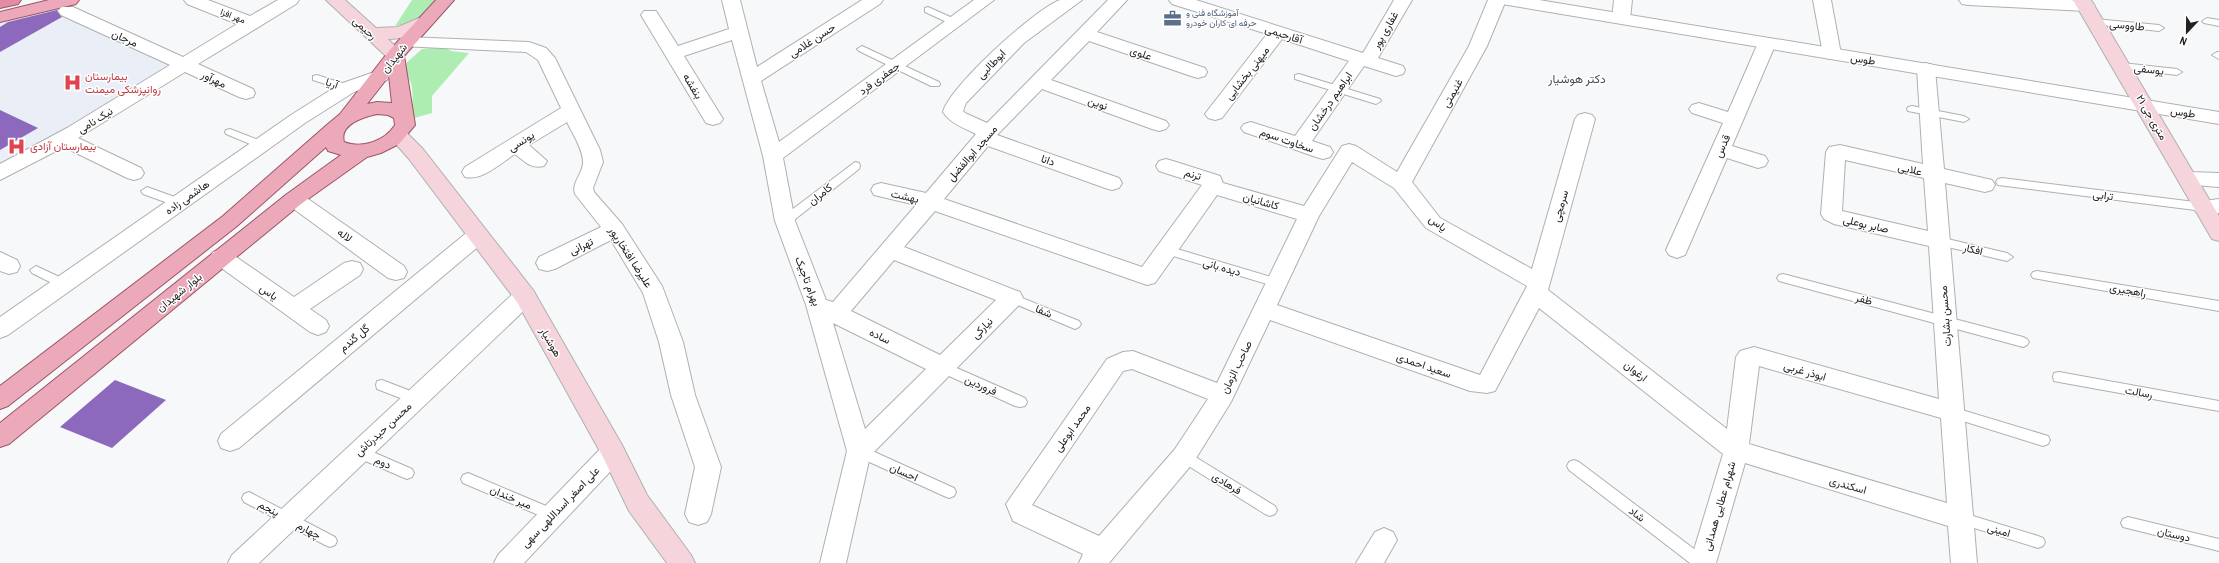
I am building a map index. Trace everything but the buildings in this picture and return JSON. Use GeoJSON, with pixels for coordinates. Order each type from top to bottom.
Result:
{"type":"FeatureCollection","features":[{"type":"Feature","properties":{"kind":"highway"},"geometry":{"type":"LineString","coordinates":[[0,3],[12,0]]}},
{"type":"Feature","properties":{"kind":"main road","name":"رحیمی"},"geometry":{"type":"LineString","coordinates":[[335,0],[370,33],[401,49]]}},
{"type":"Feature","properties":{"kind":"main road","name":"شهیدان"},"geometry":{"type":"LineString","coordinates":[[341,124],[401,49],[445,0]]}},
{"type":"Feature","properties":{"kind":"main road","name":"۲۱ متری جی"},"geometry":{"type":"LineString","coordinates":[[2084,3],[2188,179],[2211,206],[2219,234]]}},
{"type":"Feature","properties":{"kind":"main road"},"geometry":{"type":"LineString","coordinates":[[0,17],[68,6]]}},
{"type":"Feature","properties":{"kind":"main road"},"geometry":{"type":"LineString","coordinates":[[370,33],[391,35],[401,34],[425,22]]}},
{"type":"Feature","properties":{"kind":"main road"},"geometry":{"type":"LineString","coordinates":[[341,124],[332,140],[335,146],[350,151],[361,151],[383,145],[400,125],[401,49]]}},
{"type":"Feature","properties":{"kind":"main road"},"geometry":{"type":"LineString","coordinates":[[3,392],[230,221],[341,124],[365,110],[377,108],[397,111],[400,125]]}},
{"type":"Feature","properties":{"kind":"main road","name":"هوشیار"},"geometry":{"type":"LineString","coordinates":[[400,125],[416,154],[524,296],[614,452],[638,503],[682,563]]}},
{"type":"Feature","properties":{"kind":"main road","name":"بلوار شهیدان"},"geometry":{"type":"LineString","coordinates":[[0,437],[294,198],[361,151]]}},
{"type":"Feature","properties":{"kind":"street","name":"مهر افزا"},"geometry":{"type":"LineString","coordinates":[[194,0],[251,22]]}},
{"type":"Feature","properties":{"kind":"street","name":"نیک نامی"},"geometry":{"type":"LineString","coordinates":[[0,173],[64,139],[251,22],[290,0]]}},
{"type":"Feature","properties":{"kind":"street","name":"بهرام تاجیک"},"geometry":{"type":"LineString","coordinates":[[731,0],[738,32],[773,156],[785,221],[826,310],[859,452],[833,563]]}},
{"type":"Feature","properties":{"kind":"street","name":"حسن غلامی"},"geometry":{"type":"LineString","coordinates":[[751,79],[838,29],[874,0]]}},
{"type":"Feature","properties":{"kind":"street","name":"جعفری فرد"},"geometry":{"type":"LineString","coordinates":[[773,156],[985,0]]}},
{"type":"Feature","properties":{"kind":"street","name":"ابوطالبی"},"geometry":{"type":"LineString","coordinates":[[987,134],[958,117],[953,112],[956,103],[992,61],[1019,37],[1039,21],[1073,0]]}},
{"type":"Feature","properties":{"kind":"street","name":"مسجد ابوالفضل"},"geometry":{"type":"LineString","coordinates":[[826,310],[890,250],[929,201],[987,134],[1037,81],[1118,0]]}},
{"type":"Feature","properties":{"kind":"street","name":"آقارحیمی"},"geometry":{"type":"LineString","coordinates":[[1178,0],[1396,70]]}},
{"type":"Feature","properties":{"kind":"street","name":"غفاری پور"},"geometry":{"type":"LineString","coordinates":[[1363,59],[1403,0]]}},
{"type":"Feature","properties":{"kind":"street","name":"غنیمتی"},"geometry":{"type":"LineString","coordinates":[[1401,183],[1478,46],[1497,0]]}},
{"type":"Feature","properties":{"kind":"street","name":"طوس"},"geometry":{"type":"LineString","coordinates":[[1508,0],[2219,118]]}},
{"type":"Feature","properties":{"kind":"street"},"geometry":{"type":"LineString","coordinates":[[1621,19],[1623,0]]}},
{"type":"Feature","properties":{"kind":"street"},"geometry":{"type":"LineString","coordinates":[[1822,0],[1832,54]]}},
{"type":"Feature","properties":{"kind":"street"},"geometry":{"type":"LineString","coordinates":[[1968,0],[2084,3]]}},
{"type":"Feature","properties":{"kind":"street","name":"مرجان"},"geometry":{"type":"LineString","coordinates":[[68,6],[183,64]]}},
{"type":"Feature","properties":{"kind":"street","name":"بنفشه"},"geometry":{"type":"LineString","coordinates":[[650,15],[713,119]]}},
{"type":"Feature","properties":{"kind":"street"},"geometry":{"type":"LineString","coordinates":[[673,54],[738,32]]}},
{"type":"Feature","properties":{"kind":"street","name":"میهنی بخشایی"},"geometry":{"type":"LineString","coordinates":[[1216,114],[1278,32]]}},
{"type":"Feature","properties":{"kind":"street","name":"علوی"},"geometry":{"type":"LineString","coordinates":[[1084,33],[1198,72]]}},
{"type":"Feature","properties":{"kind":"street","name":"قدس"},"geometry":{"type":"LineString","coordinates":[[1677,250],[1767,43]]}},
{"type":"Feature","properties":{"kind":"street","name":"علیرضا افتخارپور"},"geometry":{"type":"LineString","coordinates":[[401,49],[529,47],[540,52],[546,58],[570,111],[590,150],[593,162],[583,188],[585,194],[615,230],[654,292],[671,342],[683,395],[708,467],[698,514]]}},
{"type":"Feature","properties":{"kind":"street","name":"ابراهیم درخشان"},"geometry":{"type":"LineString","coordinates":[[1300,144],[1363,59]]}},
{"type":"Feature","properties":{"kind":"street","name":"مهرآور"},"geometry":{"type":"LineString","coordinates":[[183,64],[246,93]]}},
{"type":"Feature","properties":{"kind":"street","name":"محسن بشارت"},"geometry":{"type":"LineString","coordinates":[[1926,69],[1920,110],[1934,174],[1964,563]]}},
{"type":"Feature","properties":{"kind":"street","name":"هاشمی زاده"},"geometry":{"type":"LineString","coordinates":[[0,329],[262,145],[347,88],[380,76]]}},
{"type":"Feature","properties":{"kind":"street","name":"نوین"},"geometry":{"type":"LineString","coordinates":[[1037,81],[1159,125]]}},
{"type":"Feature","properties":{"kind":"street"},"geometry":{"type":"LineString","coordinates":[[1699,109],[1734,120]]}},
{"type":"Feature","properties":{"kind":"street","name":"یونسی"},"geometry":{"type":"LineString","coordinates":[[472,172],[570,111]]}},
{"type":"Feature","properties":{"kind":"street","name":"سرمچی"},"geometry":{"type":"LineString","coordinates":[[1537,287],[1585,119]]}},
{"type":"Feature","properties":{"kind":"street","name":"سخاوت سوم"},"geometry":{"type":"LineString","coordinates":[[1251,128],[1323,152]]}},
{"type":"Feature","properties":{"kind":"street","name":"دانا"},"geometry":{"type":"LineString","coordinates":[[987,134],[1112,183]]}},
{"type":"Feature","properties":{"kind":"street"},"geometry":{"type":"LineString","coordinates":[[64,139],[134,173]]}},
{"type":"Feature","properties":{"kind":"street"},"geometry":{"type":"LineString","coordinates":[[516,145],[536,161]]}},
{"type":"Feature","properties":{"kind":"street"},"geometry":{"type":"LineString","coordinates":[[1721,149],[1758,161]]}},
{"type":"Feature","properties":{"kind":"street","name":"یاس"},"geometry":{"type":"LineString","coordinates":[[1349,151],[1401,183],[1434,222],[1537,287]]}},
{"type":"Feature","properties":{"kind":"street","name":"صاحب الزمان"},"geometry":{"type":"LineString","coordinates":[[1098,556],[1184,456],[1223,395],[1309,215],[1349,151]]}},
{"type":"Feature","properties":{"kind":"street","name":"علایی"},"geometry":{"type":"LineString","coordinates":[[1836,152],[1934,174],[1993,184]]}},
{"type":"Feature","properties":{"kind":"street","name":"صابر بوعلی"},"geometry":{"type":"LineString","coordinates":[[1836,152],[1831,214],[1840,219],[1939,241]]}},
{"type":"Feature","properties":{"kind":"street","name":"ترنم"},"geometry":{"type":"LineString","coordinates":[[1166,166],[1213,181],[1212,187]]}},
{"type":"Feature","properties":{"kind":"street"},"geometry":{"type":"LineString","coordinates":[[2188,179],[2219,180]]}},
{"type":"Feature","properties":{"kind":"street"},"geometry":{"type":"LineString","coordinates":[[929,201],[1147,277],[1151,274],[1212,187]]}},
{"type":"Feature","properties":{"kind":"street","name":"کاشانیان"},"geometry":{"type":"LineString","coordinates":[[1212,187],[1309,215]]}},
{"type":"Feature","properties":{"kind":"street","name":"بهشت"},"geometry":{"type":"LineString","coordinates":[[881,190],[929,201]]}},
{"type":"Feature","properties":{"kind":"street","name":"لاله"},"geometry":{"type":"LineString","coordinates":[[294,198],[396,272]]}},
{"type":"Feature","properties":{"kind":"street","name":"تهرانی"},"geometry":{"type":"LineString","coordinates":[[546,263],[615,230]]}},
{"type":"Feature","properties":{"kind":"street","name":"گل گندم"},"geometry":{"type":"LineString","coordinates":[[230,441],[478,235]]}},
{"type":"Feature","properties":{"kind":"street"},"geometry":{"type":"LineString","coordinates":[[890,250],[1012,298]]}},
{"type":"Feature","properties":{"kind":"street","name":"یاس"},"geometry":{"type":"LineString","coordinates":[[221,257],[318,326]]}},
{"type":"Feature","properties":{"kind":"street"},"geometry":{"type":"LineString","coordinates":[[294,309],[352,269]]}},
{"type":"Feature","properties":{"kind":"street","name":"سعید احمدی"},"geometry":{"type":"LineString","coordinates":[[1264,309],[1483,385],[1487,384],[1537,287]]}},
{"type":"Feature","properties":{"kind":"street","name":"ارغوان"},"geometry":{"type":"LineString","coordinates":[[1537,287],[1736,450]]}},
{"type":"Feature","properties":{"kind":"street","name":"محسن حیدرتاش"},"geometry":{"type":"LineString","coordinates":[[241,563],[524,296]]}},
{"type":"Feature","properties":{"kind":"street","name":"نیارکی"},"geometry":{"type":"LineString","coordinates":[[859,452],[1012,298]]}},
{"type":"Feature","properties":{"kind":"street","name":"ساده"},"geometry":{"type":"LineString","coordinates":[[826,310],[943,367]]}},
{"type":"Feature","properties":{"kind":"street","name":"ابوذر غربی"},"geometry":{"type":"LineString","coordinates":[[1736,450],[1748,357],[1754,356],[1952,412]]}},
{"type":"Feature","properties":{"kind":"street","name":"محمد ابوعلی"},"geometry":{"type":"LineString","coordinates":[[1098,556],[1022,513],[1020,504],[1115,365],[1123,360],[1133,360],[1223,395]]}},
{"type":"Feature","properties":{"kind":"street","name":"اسکندری"},"geometry":{"type":"LineString","coordinates":[[1736,450],[1960,518]]}},
{"type":"Feature","properties":{"kind":"street","name":"شهرام عطایی همدانی"},"geometry":{"type":"LineString","coordinates":[[1702,563],[1736,450]]}},
{"type":"Feature","properties":{"kind":"street","name":"علی اصغر اسداللهی سهی"},"geometry":{"type":"LineString","coordinates":[[507,563],[614,452]]}},
{"type":"Feature","properties":{"kind":"street"},"geometry":{"type":"LineString","coordinates":[[1369,563],[1384,540]]}},
{"type":"Feature","properties":{"kind":"lane"},"geometry":{"type":"LineString","coordinates":[[928,10],[954,22]]}},
{"type":"Feature","properties":{"kind":"lane"},"geometry":{"type":"LineString","coordinates":[[2207,21],[2219,23]]}},
{"type":"Feature","properties":{"kind":"lane","name":"طاووسی"},"geometry":{"type":"LineString","coordinates":[[2095,22],[2159,28]]}},
{"type":"Feature","properties":{"kind":"lane"},"geometry":{"type":"LineString","coordinates":[[862,49],[934,84]]}},
{"type":"Feature","properties":{"kind":"lane","name":"یوسفی"},"geometry":{"type":"LineString","coordinates":[[2122,66],[2177,72]]}},
{"type":"Feature","properties":{"kind":"lane"},"geometry":{"type":"LineString","coordinates":[[1299,77],[1376,101]]}},
{"type":"Feature","properties":{"kind":"lane","name":"آریا"},"geometry":{"type":"LineString","coordinates":[[317,78],[347,88]]}},
{"type":"Feature","properties":{"kind":"lane"},"geometry":{"type":"LineString","coordinates":[[1920,110],[1964,119]]}},
{"type":"Feature","properties":{"kind":"lane"},"geometry":{"type":"LineString","coordinates":[[230,132],[262,145]]}},
{"type":"Feature","properties":{"kind":"lane","name":"کامران"},"geometry":{"type":"LineString","coordinates":[[785,221],[855,166]]}},
{"type":"Feature","properties":{"kind":"lane","name":"ترابی"},"geometry":{"type":"LineString","coordinates":[[1993,184],[2211,206]]}},
{"type":"Feature","properties":{"kind":"lane"},"geometry":{"type":"LineString","coordinates":[[147,191],[179,203]]}},
{"type":"Feature","properties":{"kind":"lane","name":"افکار"},"geometry":{"type":"LineString","coordinates":[[1939,241],[2007,257]]}},
{"type":"Feature","properties":{"kind":"lane","name":"دیده بانی"},"geometry":{"type":"LineString","coordinates":[[1167,250],[1277,283]]}},
{"type":"Feature","properties":{"kind":"lane"},"geometry":{"type":"LineString","coordinates":[[36,270],[64,284]]}},
{"type":"Feature","properties":{"kind":"lane","name":"راهجيری"},"geometry":{"type":"LineString","coordinates":[[2037,275],[2219,306]]}},
{"type":"Feature","properties":{"kind":"lane","name":"ظفر"},"geometry":{"type":"LineString","coordinates":[[1783,278],[2023,342]]}},
{"type":"Feature","properties":{"kind":"lane","name":"شفا"},"geometry":{"type":"LineString","coordinates":[[1012,298],[1075,324]]}},
{"type":"Feature","properties":{"kind":"lane","name":"فروردین"},"geometry":{"type":"LineString","coordinates":[[943,367],[1020,402]]}},
{"type":"Feature","properties":{"kind":"lane","name":"رسالت"},"geometry":{"type":"LineString","coordinates":[[2058,377],[2219,406]]}},
{"type":"Feature","properties":{"kind":"lane"},"geometry":{"type":"LineString","coordinates":[[382,385],[416,398]]}},
{"type":"Feature","properties":{"kind":"lane"},"geometry":{"type":"LineString","coordinates":[[1952,412],[2043,440]]}},
{"type":"Feature","properties":{"kind":"lane","name":"دوم"},"geometry":{"type":"LineString","coordinates":[[359,452],[407,473]]}},
{"type":"Feature","properties":{"kind":"lane","name":"احسان"},"geometry":{"type":"LineString","coordinates":[[859,452],[949,492]]}},
{"type":"Feature","properties":{"kind":"lane","name":"فرهادی"},"geometry":{"type":"LineString","coordinates":[[1184,456],[1270,510]]}},
{"type":"Feature","properties":{"kind":"lane","name":"شاد"},"geometry":{"type":"LineString","coordinates":[[1574,466],[1702,563]]}},
{"type":"Feature","properties":{"kind":"lane","name":"میر خندان"},"geometry":{"type":"LineString","coordinates":[[468,479],[553,515]]}},
{"type":"Feature","properties":{"kind":"lane","name":"پنجم"},"geometry":{"type":"LineString","coordinates":[[249,498],[288,519]]}},
{"type":"Feature","properties":{"kind":"lane","name":"امینی"},"geometry":{"type":"LineString","coordinates":[[1960,518],[2038,542]]}},
{"type":"Feature","properties":{"kind":"lane","name":"چهارم"},"geometry":{"type":"LineString","coordinates":[[288,519],[330,541]]}},
{"type":"Feature","properties":{"kind":"lane","name":"دوستان"},"geometry":{"type":"LineString","coordinates":[[2128,523],[2219,545]]}},
{"type":"Feature","properties":{"kind":"shaded area","name":"بیمارستان روانپزشکی میمنت"},"geometry":{"type":"Polygon","coordinates":[[[52,8],[171,65],[69,128],[0,165],[0,22],[52,8]]]}},
{"type":"Feature","properties":{"kind":"green space"},"geometry":{"type":"Polygon","coordinates":[[[412,0],[440,0],[414,23],[395,26],[412,0]]]}},
{"type":"Feature","properties":{"kind":"green space"},"geometry":{"type":"Polygon","coordinates":[[[444,47],[451,51],[469,53],[432,96],[432,113],[411,119],[412,88],[403,66],[422,49],[444,47]]]}},
{"type":"Feature","properties":{"kind":"place","name":"آموزشگاه فنی و حرفه ای کاران خودرو"},"geometry":{"type":"Point","coordinates":[1173,18]}},
{"type":"Feature","properties":{"kind":"place","name":"بیمارستان روانپزشکی میمنت"},"geometry":{"type":"Point","coordinates":[72,82]}},
{"type":"Feature","properties":{"kind":"place","name":"بیمارستان آزادی"},"geometry":{"type":"Point","coordinates":[17,146]}},
{"type":"Feature","properties":{"kind":"district","name":"دکتر هوشیار"},"geometry":{"type":"Point","coordinates":[1577,79]}}]}
